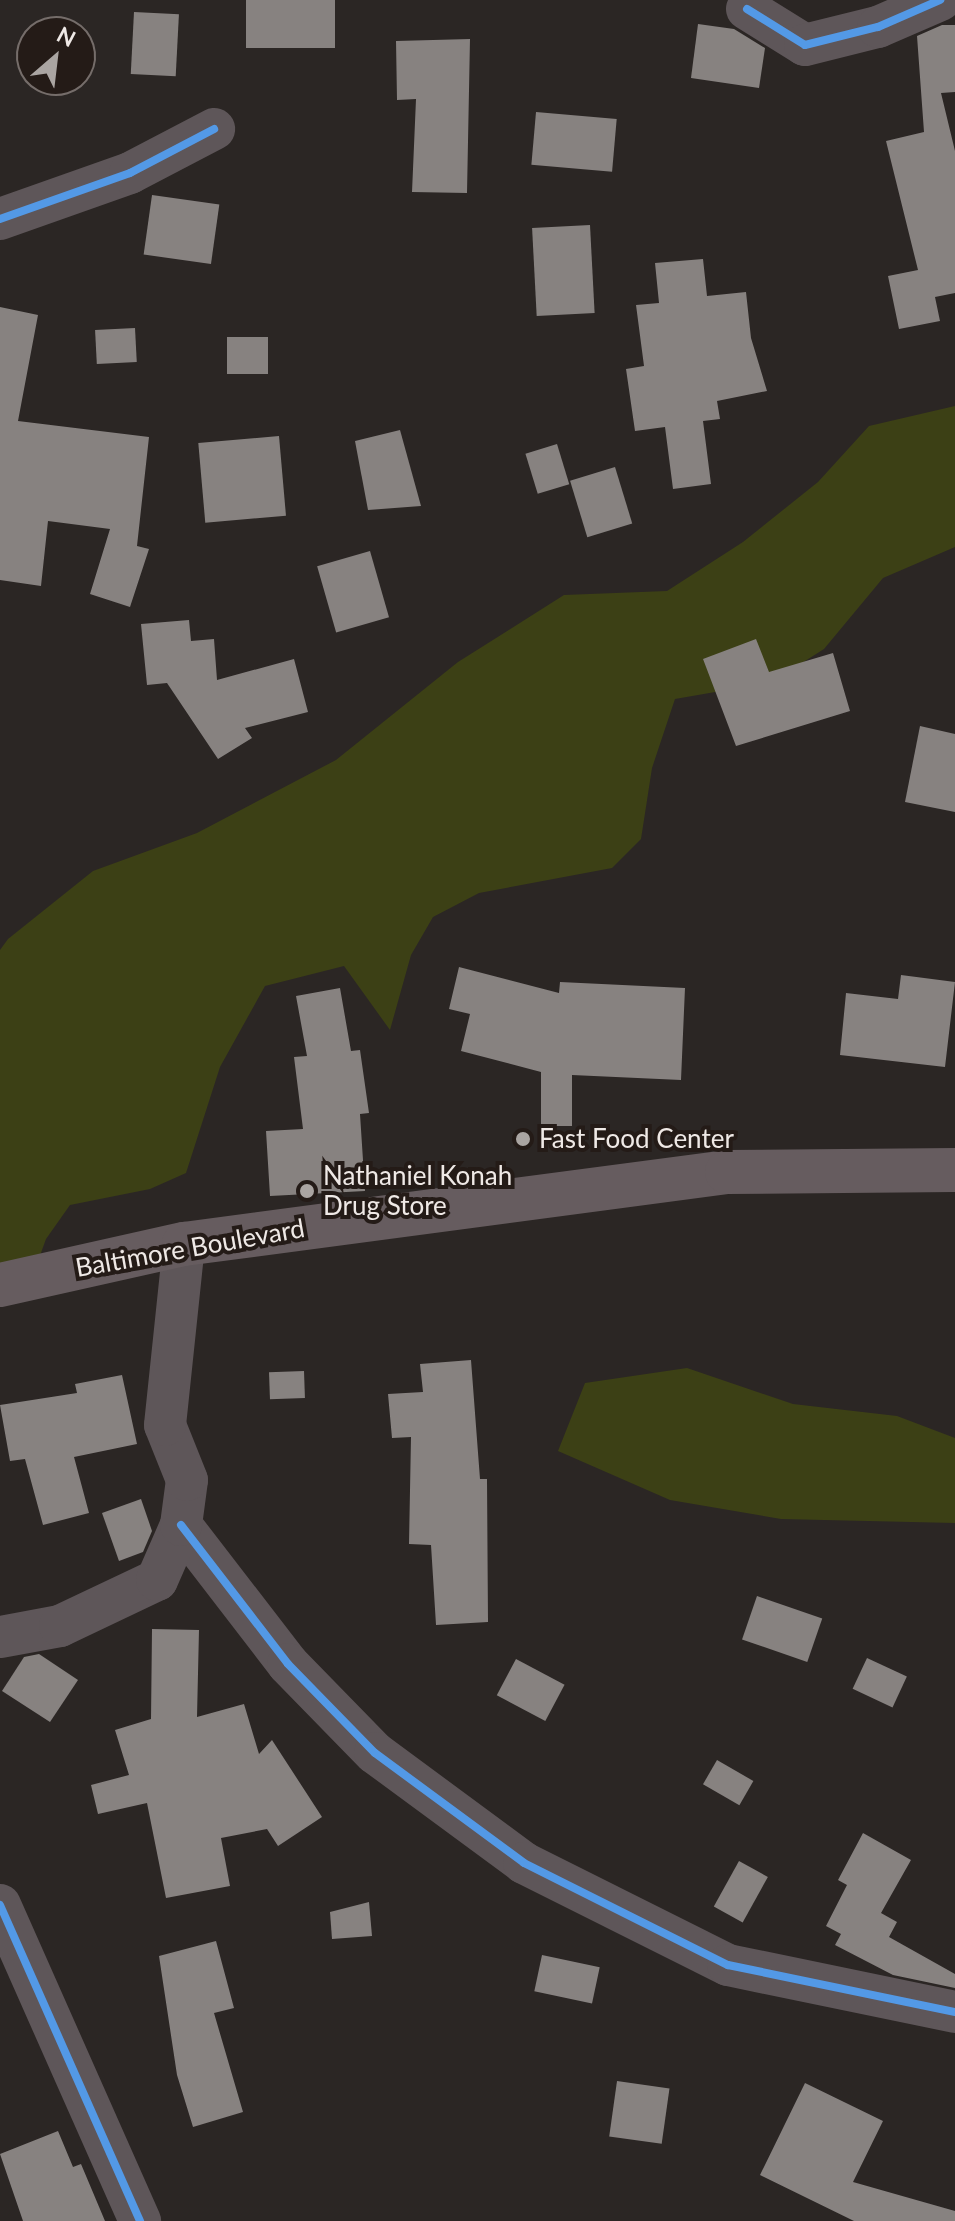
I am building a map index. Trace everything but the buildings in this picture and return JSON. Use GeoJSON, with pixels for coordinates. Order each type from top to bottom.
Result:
{"type":"FeatureCollection","features":[{"type":"Feature","properties":{"kind":"highway","name":"Baltimore Boulevard"},"geometry":{"type":"LineString","coordinates":[[0,1285],[184,1244],[727,1172],[955,1170]]}},
{"type":"Feature","properties":{"kind":"street"},"geometry":{"type":"LineString","coordinates":[[747,9],[805,45],[878,27],[940,0]]}},
{"type":"Feature","properties":{"kind":"street"},"geometry":{"type":"LineString","coordinates":[[0,219],[130,173],[214,129]]}},
{"type":"Feature","properties":{"kind":"street"},"geometry":{"type":"LineString","coordinates":[[0,1637],[60,1626],[157,1580],[181,1525],[187,1480],[165,1425],[184,1244]]}},
{"type":"Feature","properties":{"kind":"street"},"geometry":{"type":"LineString","coordinates":[[181,1525],[288,1664],[375,1753],[524,1863],[728,1965],[955,2012]]}},
{"type":"Feature","properties":{"kind":"street"},"geometry":{"type":"LineString","coordinates":[[0,1905],[140,2221]]}},
{"type":"Feature","properties":{"kind":"green space"},"geometry":{"type":"Polygon","coordinates":[[[955,406],[955,547],[883,578],[824,649],[772,682],[675,699],[652,768],[641,839],[612,868],[479,893],[433,917],[411,955],[390,1030],[344,966],[265,986],[220,1067],[186,1173],[150,1189],[70,1205],[46,1239],[25,1297],[0,1301],[0,950],[8,939],[93,871],[197,833],[336,760],[458,662],[564,595],[667,591],[743,542],[818,482],[869,426],[955,406]]]}},
{"type":"Feature","properties":{"kind":"green space"},"geometry":{"type":"Polygon","coordinates":[[[687,1368],[793,1404],[897,1416],[955,1438],[955,1523],[781,1519],[670,1500],[558,1451],[585,1383],[687,1368]]]}},
{"type":"Feature","properties":{"kind":"cycle path"},"geometry":{"type":"LineString","coordinates":[[747,9],[805,45],[878,27],[940,0]]}},
{"type":"Feature","properties":{"kind":"cycle path"},"geometry":{"type":"LineString","coordinates":[[0,219],[130,173],[214,129]]}},
{"type":"Feature","properties":{"kind":"cycle path"},"geometry":{"type":"LineString","coordinates":[[181,1525],[288,1664],[375,1753],[524,1863],[728,1965],[955,2012]]}},
{"type":"Feature","properties":{"kind":"cycle path"},"geometry":{"type":"LineString","coordinates":[[0,1905],[140,2221]]}},
{"type":"Feature","properties":{"kind":"place","name":"Fast Food Center"},"geometry":{"type":"Point","coordinates":[523,1139]}},
{"type":"Feature","properties":{"kind":"place","name":"Nathaniel Konah Drug Store"},"geometry":{"type":"Point","coordinates":[307,1191]}}]}
